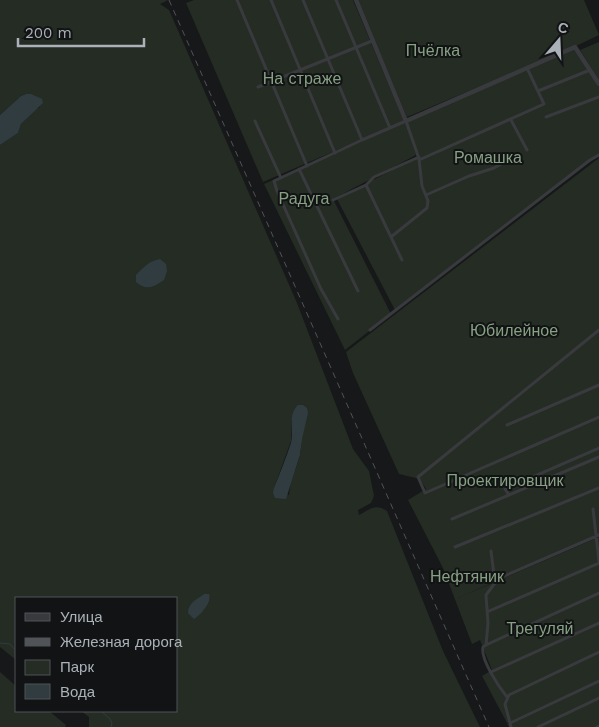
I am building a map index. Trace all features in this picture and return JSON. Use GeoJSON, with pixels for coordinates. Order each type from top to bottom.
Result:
{"type":"FeatureCollection","features":[{"type":"Feature","properties":{"kind":"street"},"geometry":{"type":"LineString","coordinates":[[237,0],[307,166]]}},
{"type":"Feature","properties":{"kind":"street"},"geometry":{"type":"LineString","coordinates":[[272,0],[335,152]]}},
{"type":"Feature","properties":{"kind":"street"},"geometry":{"type":"LineString","coordinates":[[304,0],[362,140]]}},
{"type":"Feature","properties":{"kind":"street"},"geometry":{"type":"LineString","coordinates":[[336,0],[390,128]]}},
{"type":"Feature","properties":{"kind":"street"},"geometry":{"type":"LineString","coordinates":[[356,0],[406,121],[419,158],[422,186],[428,201],[427,208],[391,237]]}},
{"type":"Feature","properties":{"kind":"street"},"geometry":{"type":"LineString","coordinates":[[258,87],[372,41]]}},
{"type":"Feature","properties":{"kind":"street"},"geometry":{"type":"LineString","coordinates":[[338,319],[322,289],[274,181],[335,152],[575,47],[599,84]]}},
{"type":"Feature","properties":{"kind":"street"},"geometry":{"type":"LineString","coordinates":[[333,200],[366,184],[374,177],[511,120],[544,104],[528,68]]}},
{"type":"Feature","properties":{"kind":"street"},"geometry":{"type":"LineString","coordinates":[[538,91],[590,70]]}},
{"type":"Feature","properties":{"kind":"street"},"geometry":{"type":"LineString","coordinates":[[593,76],[599,73]]}},
{"type":"Feature","properties":{"kind":"street"},"geometry":{"type":"LineString","coordinates":[[546,118],[599,96]]}},
{"type":"Feature","properties":{"kind":"street"},"geometry":{"type":"LineString","coordinates":[[255,120],[281,178]]}},
{"type":"Feature","properties":{"kind":"street"},"geometry":{"type":"LineString","coordinates":[[511,120],[527,150]]}},
{"type":"Feature","properties":{"kind":"street"},"geometry":{"type":"LineString","coordinates":[[370,330],[599,155]]}},
{"type":"Feature","properties":{"kind":"street"},"geometry":{"type":"LineString","coordinates":[[426,195],[503,163]]}},
{"type":"Feature","properties":{"kind":"street"},"geometry":{"type":"LineString","coordinates":[[299,169],[358,291]]}},
{"type":"Feature","properties":{"kind":"street"},"geometry":{"type":"LineString","coordinates":[[366,184],[402,260]]}},
{"type":"Feature","properties":{"kind":"street"},"geometry":{"type":"LineString","coordinates":[[599,330],[418,477],[425,493],[599,417]]}},
{"type":"Feature","properties":{"kind":"street"},"geometry":{"type":"LineString","coordinates":[[507,425],[599,384]]}},
{"type":"Feature","properties":{"kind":"street"},"geometry":{"type":"LineString","coordinates":[[509,495],[505,489],[599,448]]}},
{"type":"Feature","properties":{"kind":"street"},"geometry":{"type":"LineString","coordinates":[[452,519],[599,458]]}},
{"type":"Feature","properties":{"kind":"street"},"geometry":{"type":"LineString","coordinates":[[455,547],[599,488]]}},
{"type":"Feature","properties":{"kind":"street"},"geometry":{"type":"LineString","coordinates":[[487,612],[599,562],[598,536],[593,509]]}},
{"type":"Feature","properties":{"kind":"street"},"geometry":{"type":"LineString","coordinates":[[495,580],[598,536]]}},
{"type":"Feature","properties":{"kind":"street"},"geometry":{"type":"LineString","coordinates":[[486,645],[488,623],[486,595],[495,582],[491,551]]}},
{"type":"Feature","properties":{"kind":"street"},"geometry":{"type":"LineString","coordinates":[[512,727],[506,710],[507,697],[491,672],[482,651],[483,647],[599,593]]}},
{"type":"Feature","properties":{"kind":"street"},"geometry":{"type":"LineString","coordinates":[[491,672],[599,623]]}},
{"type":"Feature","properties":{"kind":"street"},"geometry":{"type":"LineString","coordinates":[[507,697],[513,692],[599,652]]}},
{"type":"Feature","properties":{"kind":"street"},"geometry":{"type":"LineString","coordinates":[[510,722],[599,681]]}},
{"type":"Feature","properties":{"kind":"street"},"geometry":{"type":"LineString","coordinates":[[538,727],[599,698]]}},
{"type":"Feature","properties":{"kind":"green space"},"geometry":{"type":"Polygon","coordinates":[[[0,0],[168,0],[160,4],[169,10],[297,303],[353,449],[369,471],[374,496],[371,503],[358,510],[359,515],[376,507],[387,511],[443,651],[480,727],[89,727],[89,717],[82,712],[178,712],[178,597],[15,597],[15,659],[0,647],[0,145],[18,133],[21,124],[40,107],[26,94],[21,96],[0,115],[0,0]],[[291,419],[291,441],[274,488],[289,495],[300,454],[300,435],[291,419]]]}},
{"type":"Feature","properties":{"kind":"green space","name":"На страже"},"geometry":{"type":"Polygon","coordinates":[[[194,0],[353,0],[404,121],[263,182],[186,3],[194,0]]]}},
{"type":"Feature","properties":{"kind":"green space"},"geometry":{"type":"Polygon","coordinates":[[[357,0],[584,0],[599,35],[574,47],[599,87],[599,155],[395,310],[337,199],[419,156],[409,133],[416,155],[333,199],[391,314],[345,350],[264,184],[567,50],[407,117],[357,0]]]}},
{"type":"Feature","properties":{"kind":"green space"},"geometry":{"type":"Polygon","coordinates":[[[599,42],[599,80],[580,50],[599,42]]]}},
{"type":"Feature","properties":{"kind":"green space"},"geometry":{"type":"Polygon","coordinates":[[[599,158],[599,535],[458,598],[599,537],[599,680],[507,723],[482,676],[492,670],[480,640],[472,644],[443,568],[408,500],[426,489],[420,479],[399,474],[353,373],[346,352],[599,158]]]}},
{"type":"Feature","properties":{"kind":"green space"},"geometry":{"type":"Polygon","coordinates":[[[0,672],[15,685],[15,712],[50,712],[66,725],[65,727],[0,727],[0,672]]]}},
{"type":"Feature","properties":{"kind":"green space"},"geometry":{"type":"Polygon","coordinates":[[[599,681],[599,727],[509,727],[507,724],[599,681]]]}},
{"type":"Feature","properties":{"kind":"water"},"geometry":{"type":"Polygon","coordinates":[[[26,94],[42,99],[43,103],[21,124],[18,133],[0,145],[0,115],[21,96],[26,94]]]}},
{"type":"Feature","properties":{"kind":"water"},"geometry":{"type":"Polygon","coordinates":[[[160,259],[166,264],[167,271],[164,280],[150,287],[136,282],[136,275],[142,269],[160,259]]]}},
{"type":"Feature","properties":{"kind":"water"},"geometry":{"type":"Polygon","coordinates":[[[298,405],[303,405],[307,408],[308,413],[300,455],[286,499],[275,498],[274,488],[291,443],[292,418],[298,405]]]}},
{"type":"Feature","properties":{"kind":"water"},"geometry":{"type":"Polygon","coordinates":[[[204,594],[209,594],[209,601],[203,611],[194,619],[188,613],[189,607],[204,594]]]}},
{"type":"Feature","properties":{"kind":"waterway"},"geometry":{"type":"LineString","coordinates":[[0,643],[10,644],[15,650]]}},
{"type":"Feature","properties":{"kind":"waterway"},"geometry":{"type":"LineString","coordinates":[[102,712],[110,719],[111,727]]}},
{"type":"Feature","properties":{"kind":"railway"},"geometry":{"type":"LineString","coordinates":[[169,0],[489,727]]}},
{"type":"Feature","properties":{"kind":"park label","name":"Пчёлка"},"geometry":{"type":"Point","coordinates":[433,50]}},
{"type":"Feature","properties":{"kind":"park label","name":"Ромашка"},"geometry":{"type":"Point","coordinates":[488,157]}},
{"type":"Feature","properties":{"kind":"park label","name":"Радуга"},"geometry":{"type":"Point","coordinates":[304,198]}},
{"type":"Feature","properties":{"kind":"park label","name":"Юбилейное"},"geometry":{"type":"Point","coordinates":[514,330]}},
{"type":"Feature","properties":{"kind":"park label","name":"Проектировщик"},"geometry":{"type":"Point","coordinates":[505,480]}},
{"type":"Feature","properties":{"kind":"park label","name":"Нефтяник"},"geometry":{"type":"Point","coordinates":[467,576]}},
{"type":"Feature","properties":{"kind":"park label","name":"Трегуляй"},"geometry":{"type":"Point","coordinates":[540,628]}}]}
